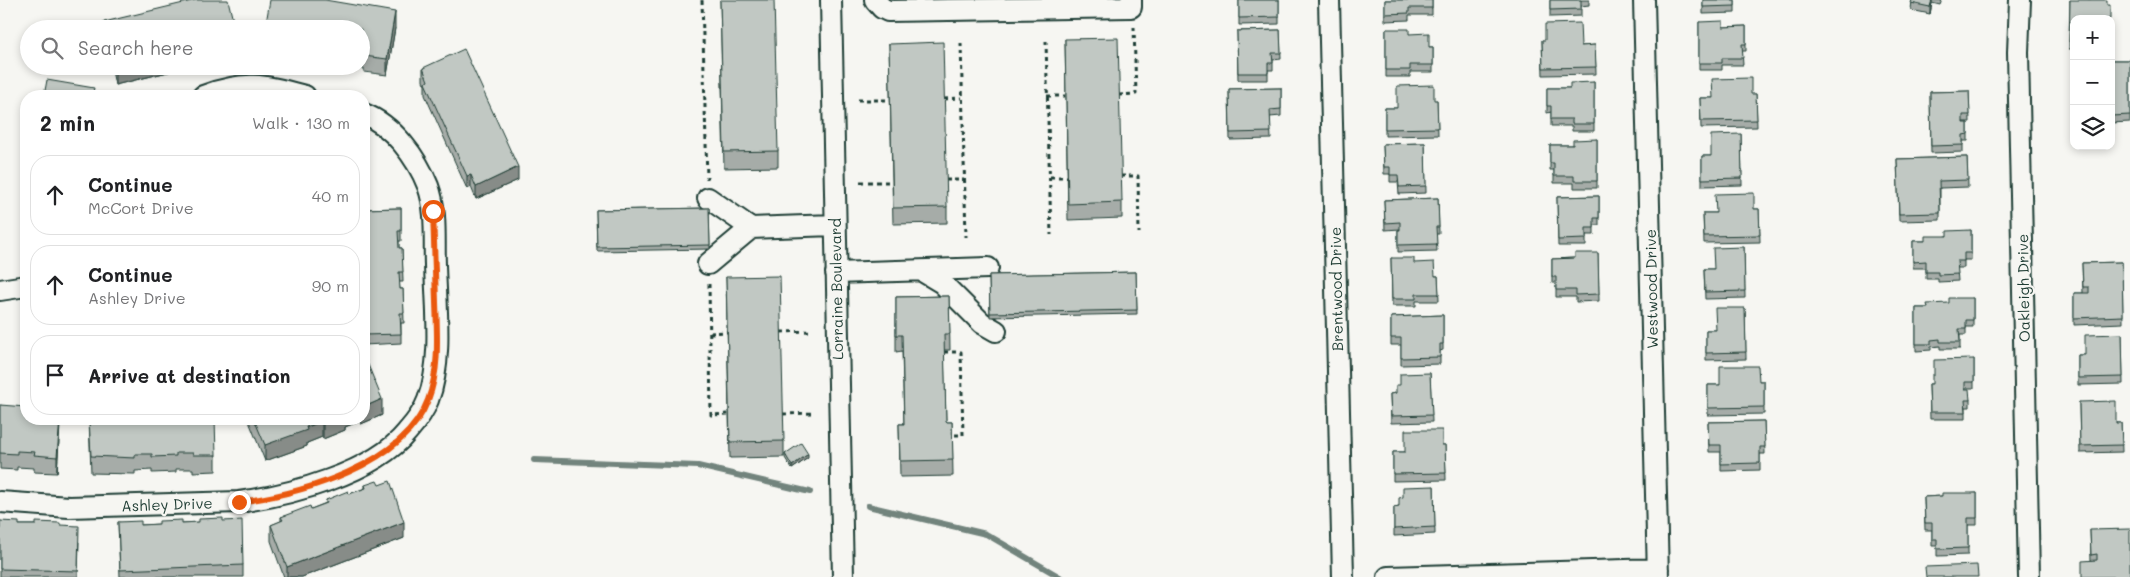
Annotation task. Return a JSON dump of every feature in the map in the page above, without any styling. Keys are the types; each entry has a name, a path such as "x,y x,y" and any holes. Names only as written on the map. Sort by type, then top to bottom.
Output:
{"street":[{"name":"Lorraine Boulevard","path":"831,0 834,225 843,577"},
{"path":"875,0 882,8 888,11 1131,7 1131,0"},
{"name":"Brentwood Drive","path":"1329,0 1343,577"},
{"name":"Westwood Drive","path":"1644,0 1658,573"},
{"name":"Oakleigh Drive","path":"2020,0 2018,52 2029,577"},
{"path":"222,90 234,86 253,85 284,90"},
{"name":"Ashley Drive","path":"0,502 69,507 239,502 266,498 360,468 388,451 406,433 428,400 437,349 433,211 429,188 420,169 389,130 370,117"},
{"path":"708,198 751,228 834,225"},
{"path":"708,264 751,228"},
{"path":"836,273 988,268"},
{"path":"922,270 942,283 982,322 996,331"},
{"path":"0,290 20,287"},
{"path":"1388,577 1658,573"}],"path":[{"path":"702,0 707,171"},
{"path":"1119,95 1136,94 1134,21"},
{"path":"1046,41 1051,235"},
{"path":"961,43 966,237"},
{"path":"1047,96 1065,96"},
{"path":"944,99 962,98"},
{"path":"858,100 890,100"},
{"path":"1121,176 1138,176 1139,232"},
{"path":"1050,177 1068,177"},
{"path":"946,180 964,180"},
{"path":"860,182 892,182"},
{"path":"709,289 711,415 729,414"},
{"path":"781,332 813,331"},
{"path":"710,333 727,332"},
{"path":"944,352 961,352 963,435 946,435"},
{"path":"783,414 815,413"}],"building":[{"path":"196,0 228,0 233,20 112,20"},
{"path":"270,0 325,0 395,12 387,59 370,57 370,20 267,20"},
{"path":"720,0 774,0 778,151 724,152"},
{"path":"1239,0 1279,0 1279,17 1239,18"},
{"path":"1385,0 1432,0 1432,8 1409,8 1409,13 1385,14"},
{"path":"1550,0 1581,0 1581,9 1550,10"},
{"path":"1703,0 1735,0 1735,6 1703,7"},
{"path":"1912,0 1932,0 1930,7 1911,3"},
{"path":"2070,0 2107,0 2107,5 2110,5 2110,15 2070,15 2069,42"},
{"path":"1723,21 1723,27 1746,26 1746,44 1742,44 1743,58 1722,58 1722,63 1699,63 1699,22"},
{"path":"1580,23 1581,46 1595,45 1596,67 1543,68 1542,40 1545,40 1545,24"},
{"path":"1386,29 1409,29 1409,34 1429,33 1429,47 1433,47 1433,65 1410,65 1410,70 1386,70"},
{"path":"1280,30 1281,53 1272,53 1273,63 1268,63 1268,73 1238,73 1237,31"},
{"path":"1118,38 1122,202 1068,204 1065,39"},
{"path":"943,42 947,207 893,208 889,44"},
{"path":"464,49 518,167 476,187 471,175 467,176 425,83 428,81 423,68"},
{"path":"2115,60 2130,60 2130,115 2115,116"},
{"path":"1751,78 1751,94 1756,94 1757,120 1701,121 1700,98 1713,98 1712,79"},
{"path":"47,80 94,88 94,90 45,90"},
{"path":"1594,82 1594,124 1572,124 1572,119 1551,119 1551,106 1547,106 1547,88 1570,88 1570,83"},
{"path":"1434,85 1434,100 1437,100 1438,128 1385,129 1385,108 1397,108 1397,86"},
{"path":"1281,88 1281,109 1270,110 1271,132 1230,133 1229,89"},
{"path":"1969,91 1970,115 1963,115 1963,123 1968,123 1968,134 1963,135 1963,145 1931,146 1930,92"},
{"path":"1741,134 1742,178 1702,179 1702,156 1711,156 1711,135"},
{"path":"1597,139 1597,181 1574,181 1574,176 1554,176 1554,163 1550,163 1550,145 1573,145 1573,140"},
{"path":"1425,143 1426,186 1399,187 1398,175 1390,175 1390,167 1384,167 1383,144"},
{"path":"1967,157 1968,180 1939,181 1940,213 1899,214 1897,159"},
{"path":"1754,193 1754,209 1759,209 1760,235 1704,236 1703,213 1716,213 1715,194"},
{"path":"1599,196 1599,218 1594,218 1594,228 1586,228 1586,239 1558,240 1557,197"},
{"path":"1438,198 1439,227 1436,227 1437,244 1398,245 1400,222 1385,223 1384,200"},
{"path":"401,208 401,231 398,231 399,248 402,248 403,272 399,272 400,289 403,289 404,313 400,313 401,334 370,335 370,209"},
{"path":"709,208 710,245 597,247 596,210"},
{"path":"1971,230 1971,253 1964,253 1964,261 1957,261 1958,274 1938,275 1938,272 1926,272 1926,261 1913,262 1913,241 1925,241 1925,236 1947,236 1947,231"},
{"path":"1744,247 1745,291 1705,292 1704,269 1714,269 1713,248"},
{"path":"1575,253 1598,253 1599,294 1576,295 1576,290 1556,290 1556,277 1552,277 1552,259 1575,258"},
{"path":"1391,258 1414,258 1414,263 1434,262 1435,276 1438,276 1439,294 1416,294 1416,299 1392,299"},
{"path":"2122,262 2123,316 2074,318 2074,293 2089,293 2089,287 2083,287 2082,263"},
{"path":"1136,272 1137,310 990,313 989,275"},
{"path":"780,276 784,441 730,442 726,277"},
{"path":"949,296 950,334 944,334 946,422 952,422 953,460 900,461 899,424 904,424 902,335 896,335 896,297"},
{"path":"1949,298 1973,298 1973,320 1966,320 1966,329 1959,329 1960,342 1940,342 1940,339 1931,340 1931,344 1916,344 1916,308 1928,308 1927,304 1949,303"},
{"path":"1715,308 1745,308 1746,352 1706,353 1706,330 1716,330"},
{"path":"1443,315 1443,344 1440,344 1440,357 1401,358 1401,338 1391,338 1391,317"},
{"path":"2122,334 2123,377 2078,378 2078,355 2085,355 2085,335"},
{"path":"1974,359 1974,382 1965,382 1965,389 1969,389 1970,400 1965,400 1966,412 1930,412 1929,384 1932,384 1932,375 1934,375 1934,360"},
{"path":"1720,366 1758,366 1759,381 1764,381 1764,407 1708,408 1708,385 1720,385"},
{"path":"370,370 382,399 370,404"},
{"path":"1430,373 1432,415 1391,416 1390,394 1396,393 1396,385 1400,385 1400,374"},
{"path":"2116,401 2116,423 2121,423 2122,445 2080,446 2079,402"},
{"path":"0,405 20,407 20,425 60,425 57,457 34,455 35,452 17,451 17,454 0,453"},
{"path":"1764,421 1765,447 1760,447 1760,463 1721,464 1721,445 1709,445 1708,422"},
{"path":"89,425 215,425 216,455 176,453 176,456 152,457 152,454 135,454 135,458 91,456"},
{"path":"257,425 311,425 306,427 307,430 265,445"},
{"path":"1405,430 1442,430 1442,445 1445,445 1446,473 1393,474 1393,452 1405,452"},
{"path":"801,443 808,454 792,466 785,454"},
{"path":"377,481 379,485 390,481 404,522 287,567 271,525 283,520 281,517 310,506 311,509 327,503 326,500 348,491 349,494 366,488 365,485"},
{"path":"1434,486 1435,527 1394,529 1394,507 1399,506 1399,498 1403,497 1403,487"},
{"path":"1942,493 1977,493 1977,518 1968,518 1968,548 1937,549 1937,539 1932,539 1932,523 1925,523 1924,497 1942,496"},
{"path":"223,518 223,521 242,520 243,565 120,570 118,522 141,521 141,525 159,524 159,521 182,520 182,523 199,522 199,519"},
{"path":"0,521 19,522 19,525 36,525 36,522 79,526 78,571 0,569"},
{"path":"2130,529 2130,577 2082,577 2082,561 2097,560 2097,554 2091,555 2090,530"},
{"path":"1977,565 1978,577 1926,577 1925,567"}],"waterway":[{"path":"534,460 698,466 810,492"},
{"path":"868,506 986,534 1060,577"}],"route":[{"path":"239,502 266,498 302,488 360,468 388,451 406,433 417,418 428,400 437,349 433,211"}]}
